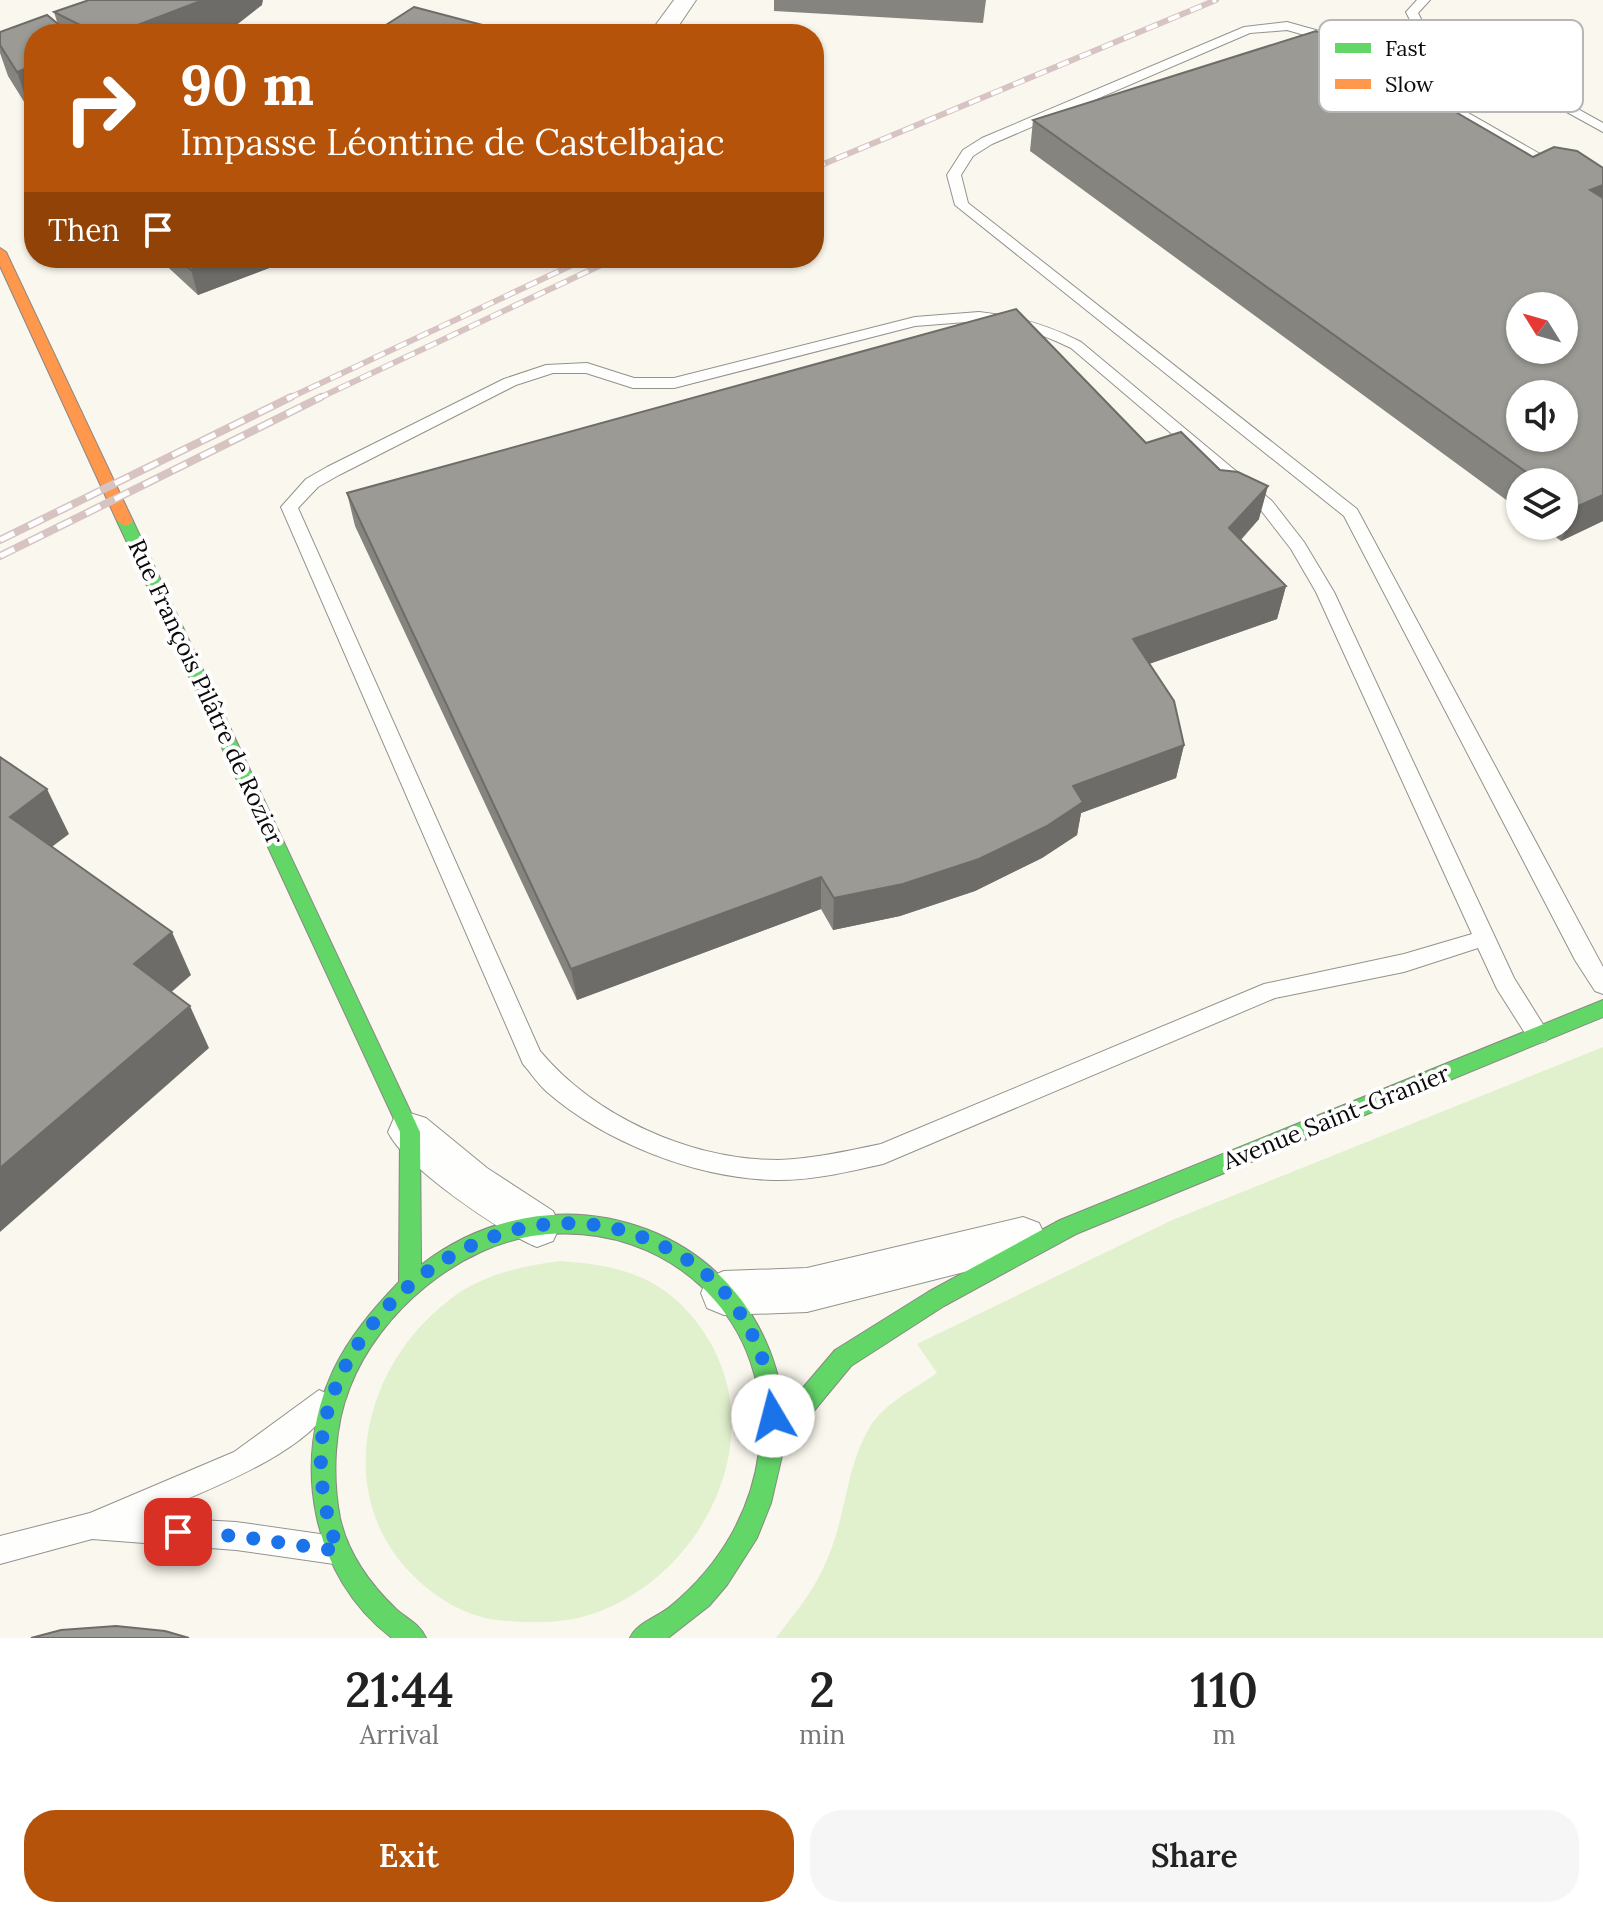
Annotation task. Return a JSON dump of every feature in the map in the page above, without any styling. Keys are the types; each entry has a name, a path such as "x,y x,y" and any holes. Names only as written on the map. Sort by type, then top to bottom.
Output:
{"street":[{"path":"668,24 685,0"},
{"name":"Rue François Pilâtre de Rozier","path":"0,252 410,1132 410,1284"},
{"name":"Avenue Saint-Granier","path":"774,1440 843,1358 936,1299 1068,1227 1603,1008"},
{"name":"Rue François Pilâtre de Rozier","path":"410,1132 471,1182 537,1226"},
{"path":"413,1638 376,1609 354,1581 338,1551 324,1511 320,1469 324,1427 336,1386 353,1351 375,1319 432,1267 465,1248 501,1234 537,1226 577,1224 617,1229 653,1241 688,1259 742,1314 760,1349 772,1392 774,1440 765,1487 746,1534 717,1578 679,1615 643,1638"},
{"name":"Avenue Saint-Granier","path":"724,1293 807,1290 1068,1227"}],"lane":[{"path":"1416,20 1412,12 1424,0"},
{"path":"1319,35 1279,25 1248,30 987,141 968,153 954,175 962,205 1351,513 1583,954 1603,985"},
{"path":"1457,112 1603,196"},
{"path":"1574,112 1603,128"},
{"path":"1485,938 1404,963 1272,990 883,1154 827,1165 775,1170 739,1168 697,1159 627,1130 591,1108 555,1085 531,1057 289,507 304,489 333,471 510,382 551,368 587,368 633,383 674,383 924,318 987,315 1045,329 1076,345 1266,505 1298,546 1325,592 1485,938 1505,983 1538,1034"},
{"path":"0,1550 91,1526 243,1461 292,1428 336,1386"},
{"path":"91,1526 236,1536 338,1551"}],"green space":[{"path":"1603,1047 1603,1638 776,1638 803,1603 824,1567 835,1538 857,1453 870,1427 892,1404 937,1373 917,1344 1170,1221"},
{"path":"561,1261 605,1266 643,1278 664,1290 691,1315 705,1334 725,1375 732,1419 727,1462 713,1504 690,1542 660,1575 623,1600 582,1617 561,1621 518,1622 484,1618 446,1602 424,1586 405,1567 383,1535 370,1500 366,1463 369,1426 380,1391 397,1357 420,1327 448,1301 487,1278"}],"building":[{"path":"89,0 203,0 140,24 78,24 54,12"},
{"path":"414,7 479,24 388,24"},
{"path":"47,15 58,24 24,24 24,69 17,72 0,45 0,32"},
{"path":"1316,31 1319,33 1319,112 1456,112 1533,157 1554,147 1577,151 1603,168 1603,185 1590,190 1603,198 1603,495 1578,506 1578,468 1520,468 1033,120"},
{"path":"1016,309 1146,443 1181,432 1220,470 1238,472 1268,486 1229,528 1286,586 1133,639 1174,701 1184,745 1073,786 1083,802 1047,826 979,859 903,884 834,898 821,877 571,969 347,493"},
{"path":"0,757 47,789 10,817 172,932 134,964 190,1006 0,1168"},
{"path":"116,1626 165,1631 189,1638 31,1638 61,1630"}],"railway":[{"path":"824,164 1216,0"},
{"path":"287,399 566,268"},
{"path":"317,399 595,268"},
{"path":"0,540 291,397"},
{"path":"0,556 321,397"}],"traffic: fast":[{"path":"125,521 410,1132 410,1284"},
{"path":"774,1440 843,1358 936,1299 1068,1227 1603,1008"},
{"path":"413,1638 393,1623 359,1587 346,1566 329,1521 325,1496 328,1423 342,1377 381,1316 407,1289 437,1266 470,1246 504,1233 540,1225 576,1224 650,1241 700,1269 739,1313 758,1352 770,1393 772,1449 767,1477 748,1529 718,1577 700,1597 675,1619 643,1638"}],"traffic: slow":[{"path":"0,252 125,521"}],"route":[{"path":"178,1532 236,1536 338,1551 324,1511 320,1469 324,1427 336,1386 353,1351 375,1319 402,1290 432,1267 465,1248 501,1234 537,1226 577,1224 617,1229 653,1241 688,1259 717,1283 742,1314 760,1349 772,1392 773,1416"}]}
